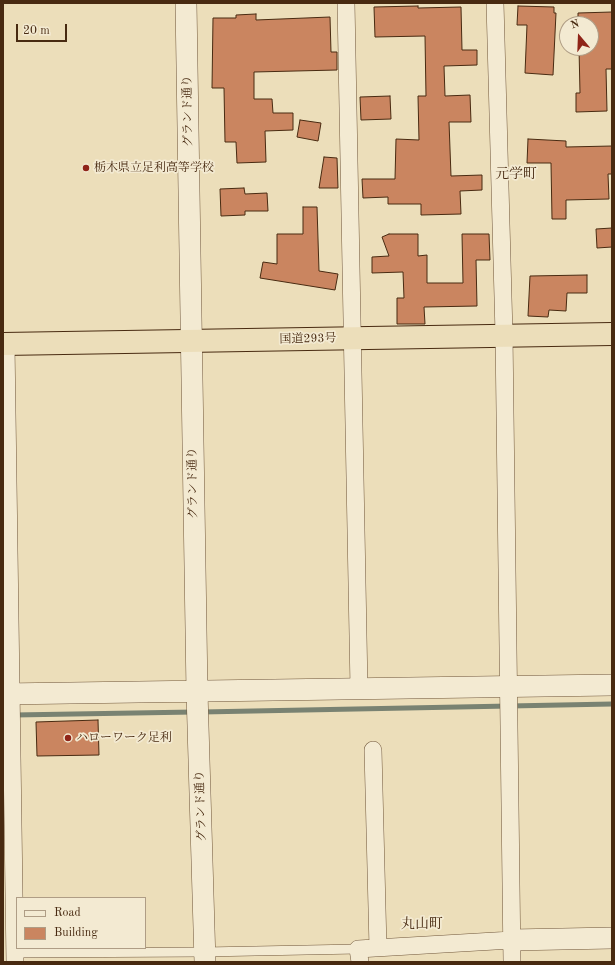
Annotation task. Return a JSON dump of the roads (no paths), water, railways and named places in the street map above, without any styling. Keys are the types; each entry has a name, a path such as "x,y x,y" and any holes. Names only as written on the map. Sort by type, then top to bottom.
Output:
{"highway":[{"name":"国道293号","path":"4,344 504,334 612,334"}],"street":[{"name":"グランド通り","path":"186,3 197,692 205,957"},
{"path":"346,3 360,688"},
{"path":"495,3 504,334 512,962"},
{"path":"4,344 7,694 15,957"},
{"path":"7,694 197,692 508,685 612,685"},
{"path":"373,750 378,948"},
{"path":"359,955 378,948 512,940 612,938"}],"lane":[{"path":"15,957 359,955"}],"waterway":[{"path":"202,712 612,704"},
{"path":"14,715 194,712"}],"place":[{"name":"栃木県立足利高等学校","path":"86,168"},
{"name":"ハローワーク足利","path":"68,738"}],"district":[{"name":"元学町","path":"516,174"},
{"name":"丸山町","path":"422,924"}]}
